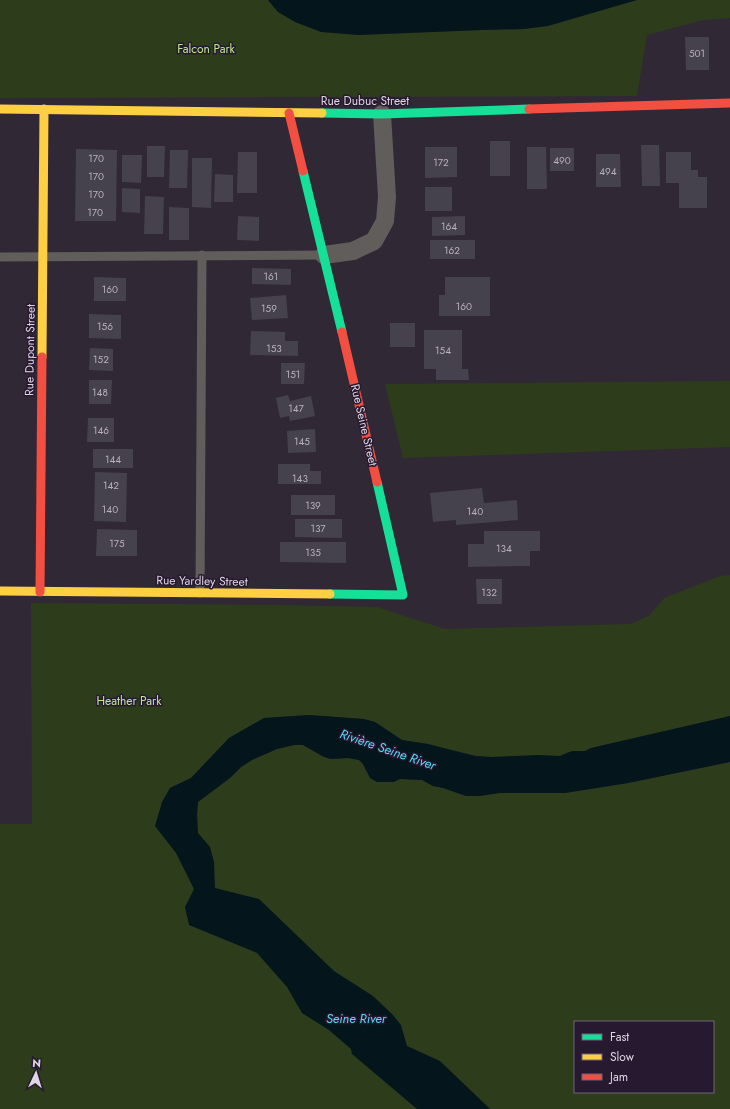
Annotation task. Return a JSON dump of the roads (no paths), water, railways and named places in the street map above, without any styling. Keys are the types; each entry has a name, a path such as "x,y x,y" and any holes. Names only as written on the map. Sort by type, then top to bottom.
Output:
{"street":[{"name":"Rue Dubuc Street","path":"0,109 382,114 730,103"},
{"name":"Rue Dupont Street","path":"40,592 44,109"},
{"name":"Rue Seine Street","path":"289,113 324,255 403,595"},
{"path":"324,255 353,251 374,241 385,221 387,198 382,114"},
{"name":"Rue Yardley Street","path":"0,591 403,595"}],"lane":[{"path":"0,257 324,255"},
{"path":"200,593 202,256"}],"water":[{"path":"268,0 637,0 548,26 524,29 358,35 321,32 295,22 278,12"},
{"name":"Seine River","path":"309,715 364,719 375,722 402,740 428,744 475,756 492,757 538,755 560,756 572,751 585,751 591,748 730,716 730,762 628,783 565,793 499,793 480,796 466,796 433,786 422,780 400,779 394,782 377,782 370,778 363,764 359,760 348,758 331,759 324,757 303,745 294,745 277,749 252,760 241,767 230,778 198,802 198,833 210,847 214,862 215,888 259,899 334,971 373,996 392,1014 401,1025 407,1046 440,1061 490,1109 417,1109 352,1054 351,1049 329,1030 302,1013 287,987 257,953 189,925 185,907 194,889 176,853 155,826 162,802 170,788 191,778 229,738 264,718"}],"park label":[{"name":"Falcon Park","path":"206,49"},
{"name":"Heather Park","path":"129,701"}],"water label":[{"name":"Rivière Seine River","path":"388,749"}]}
